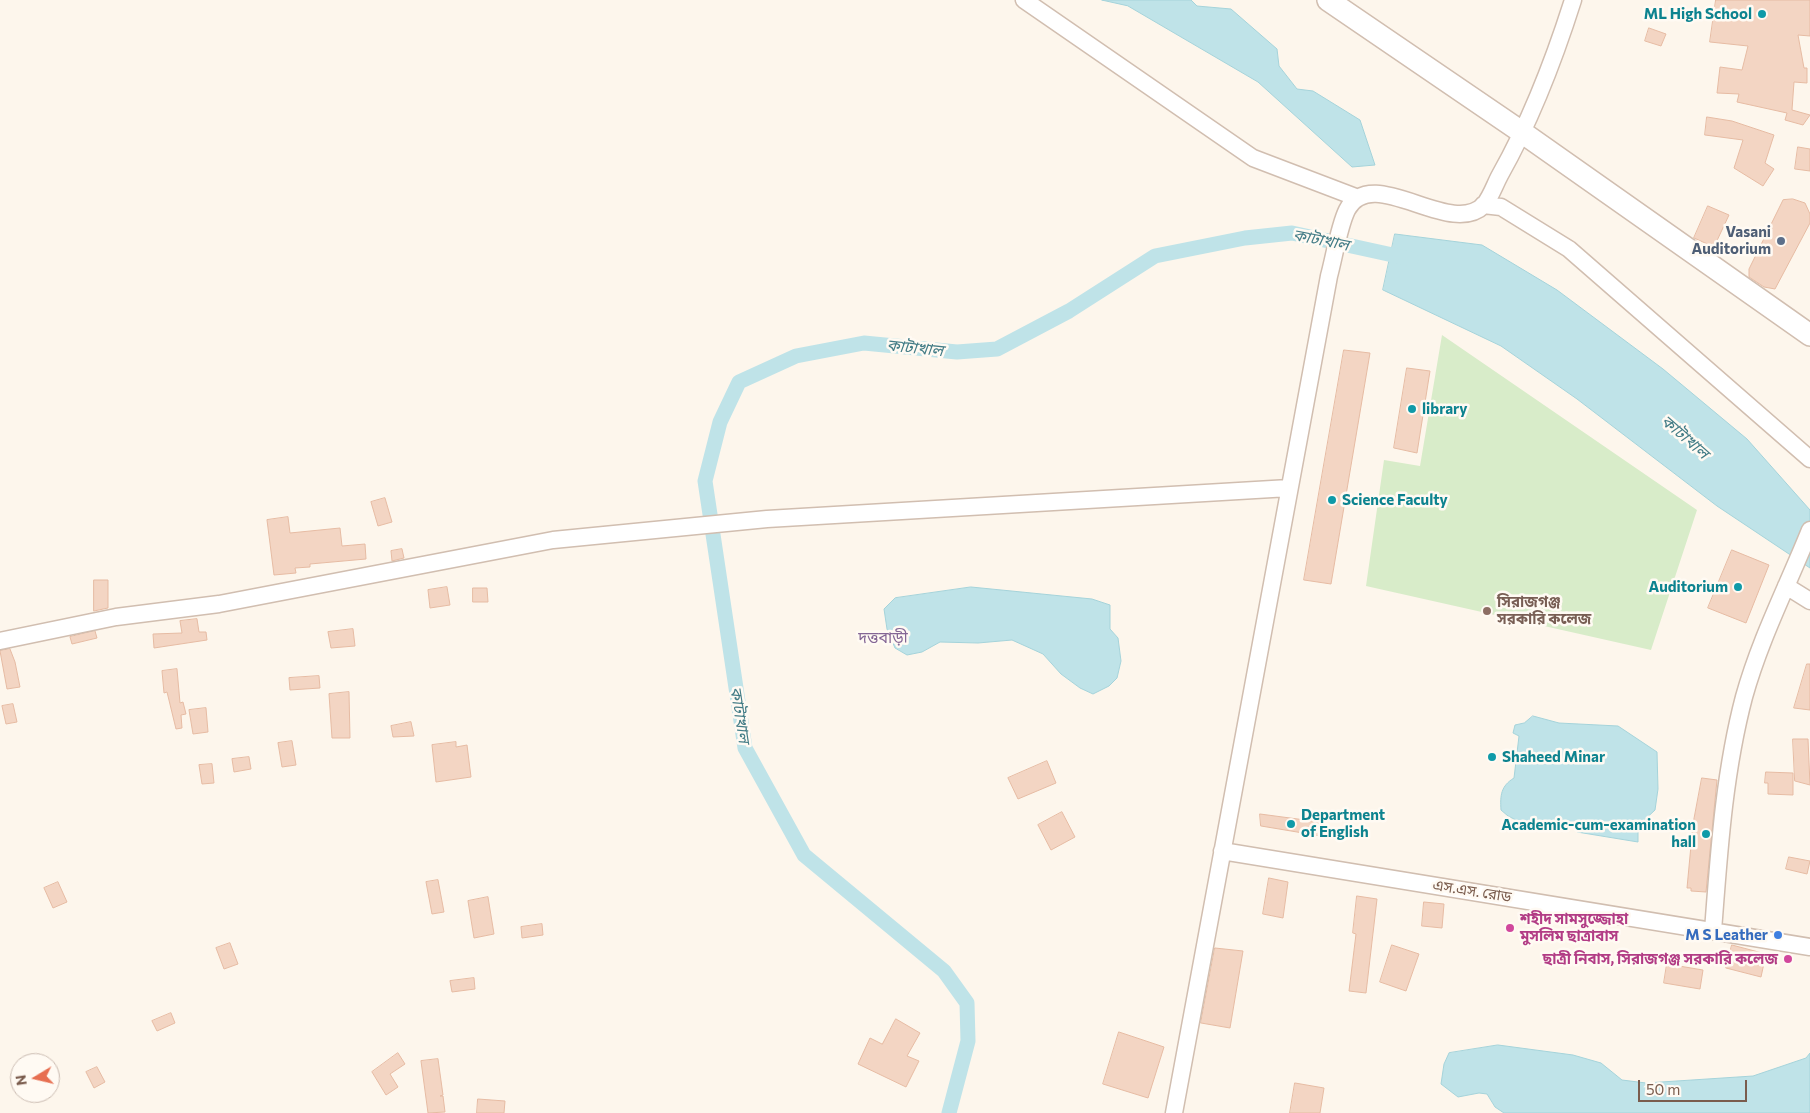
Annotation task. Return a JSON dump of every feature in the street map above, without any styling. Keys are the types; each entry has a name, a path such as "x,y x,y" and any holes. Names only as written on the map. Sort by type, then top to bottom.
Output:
{"street":[{"path":"1024,0 1253,158 1352,204"},
{"path":"1328,0 1523,133 1810,336"},
{"path":"1484,205 1523,133 1573,0"},
{"path":"1174,1113 1329,276 1352,204 1369,194 1378,194 1452,214 1469,212 1484,205 1501,207 1569,249 1810,459"},
{"path":"0,640 116,617 219,604 553,540 767,519 1289,488"},
{"path":"1713,931 1728,773 1744,696 1810,530"},
{"path":"1789,581 1810,601"},
{"name":"এস.এস. রোড","path":"1222,851 1810,947"}],"green space":[{"path":"1442,335 1697,510 1651,650 1366,586 1384,460 1420,466"}],"water":[{"path":"1102,0 1191,0 1197,6 1231,9 1277,49 1279,66 1297,89 1313,91 1360,120 1375,165 1352,167 1258,82 1128,6"},
{"path":"1395,234 1482,245 1557,290 1663,369 1747,439 1810,510 1810,568 1717,506 1577,399 1501,346 1383,290"},
{"path":"971,587 1092,599 1110,605 1110,629 1118,638 1121,661 1117,678 1109,686 1093,694 1080,688 1061,674 1043,654 1012,640 978,643 940,642 922,652 907,655 895,648 887,629 884,609 895,598"},
{"path":"1533,716 1559,723 1618,726 1657,752 1658,789 1655,810 1638,826 1638,842 1577,832 1568,826 1545,826 1544,822 1535,822 1532,828 1508,816 1501,810 1502,791 1506,784 1514,778 1519,736 1513,733 1515,725 1524,723"},
{"path":"1498,1045 1573,1055 1601,1063 1622,1080 1646,1083 1753,1076 1806,1058 1810,1053 1810,1113 1504,1113 1495,1107 1487,1094 1479,1093 1458,1097 1441,1084 1444,1064 1449,1053"}],"building":[{"path":"1716,0 1810,0 1810,36 1798,35 1804,68 1807,68 1807,83 1794,82 1792,110 1810,115 1803,125 1785,120 1787,113 1737,102 1739,94 1717,93 1720,67 1742,70 1748,46 1710,42"},
{"path":"1649,28 1666,34 1661,46 1645,41"},
{"path":"1707,117 1732,121 1774,135 1765,163 1774,169 1763,186 1734,168 1743,140 1705,135"},
{"path":"1798,147 1810,149 1810,171 1795,169"},
{"name":"Vasani Auditorium","path":"1793,199 1805,203 1810,214 1810,223 1775,289 1764,287 1749,277 1749,269 1783,200"},
{"path":"1708,206 1729,215 1714,247 1694,238"},
{"name":"Science Faculty","path":"1344,350 1370,353 1331,584 1304,580"},
{"name":"library","path":"1407,368 1430,371 1417,453 1394,448"},
{"path":"385,498 392,522 378,526 371,502"},
{"path":"288,517 290,533 340,528 342,546 365,544 366,559 310,564 310,567 295,568 296,573 274,575 267,520"},
{"path":"402,549 404,558 392,561 391,551"},
{"name":"Auditorium","path":"1732,550 1769,565 1746,623 1708,608"},
{"path":"94,580 108,580 108,608 94,611"},
{"path":"447,587 450,605 430,608 428,590"},
{"path":"473,588 487,588 488,602 473,602"},
{"path":"197,619 199,632 206,632 207,640 154,648 153,634 182,633 180,621"},
{"path":"353,629 355,646 331,648 328,632"},
{"path":"95,631 97,638 72,644 70,637"},
{"path":"10,649 15,662 20,687 7,689 0,651"},
{"path":"1807,664 1810,664 1810,710 1794,708"},
{"path":"177,669 180,703 183,702 186,714 181,715 182,728 176,729 167,692 164,693 162,671"},
{"path":"319,676 320,688 290,690 289,678"},
{"path":"349,692 350,738 332,738 329,694"},
{"path":"13,704 17,722 6,724 2,706"},
{"path":"206,708 208,732 193,734 189,710"},
{"path":"411,722 414,736 393,737 391,726"},
{"path":"1793,739 1808,739 1810,785 1795,781"},
{"path":"292,741 296,765 282,767 278,743"},
{"path":"456,742 456,747 467,745 471,777 436,782 432,745"},
{"path":"249,757 251,769 234,772 232,759"},
{"path":"1047,761 1056,783 1018,799 1008,778"},
{"path":"212,764 214,783 202,784 199,765"},
{"path":"1766,772 1793,773 1793,795 1768,794 1768,783 1765,783"},
{"name":"Academic-cum-examination hall","path":"1702,778 1717,780 1706,892 1691,891 1691,888 1687,888 1693,824"},
{"path":"1062,812 1075,837 1051,850 1038,825"},
{"name":"Department of English","path":"1260,814 1320,822 1321,836 1261,826"},
{"path":"1789,857 1810,861 1807,874 1786,869"},
{"path":"1269,878 1288,882 1283,918 1263,914"},
{"path":"438,880 444,912 432,914 426,882"},
{"path":"58,882 67,902 53,908 44,888"},
{"path":"1357,896 1377,899 1366,993 1349,991 1356,934 1353,933"},
{"path":"488,897 494,934 474,938 468,901"},
{"path":"1424,902 1444,904 1442,928 1422,926"},
{"path":"542,924 543,935 522,938 521,927"},
{"path":"230,943 238,964 224,969 216,948"},
{"path":"1392,945 1419,954 1406,991 1380,982"},
{"path":"1732,945 1766,954 1761,977 1726,968"},
{"path":"1215,948 1243,951 1230,1028 1201,1023"},
{"path":"1667,964 1703,970 1700,989 1664,983"},
{"path":"474,978 475,989 452,992 450,981"},
{"path":"171,1013 175,1023 157,1031 152,1021"},
{"path":"896,1019 920,1033 907,1056 919,1061 906,1087 858,1064 870,1038 882,1044"},
{"path":"1119,1032 1164,1047 1148,1098 1103,1084"},
{"path":"398,1053 405,1064 390,1074 398,1087 386,1095 372,1072"},
{"path":"438,1059 443,1095 440,1096 443,1096 445,1112 428,1113 421,1061"},
{"path":"97,1067 105,1082 94,1088 86,1072"},
{"path":"1295,1083 1324,1088 1320,1113 1290,1113"},
{"path":"478,1099 505,1101 504,1113 477,1113"}],"waterway":[{"name":"কাটাখাল","path":"949,1113 968,1041 967,1003 944,971 804,855 745,748 705,481 720,422 739,382 796,356 864,343 957,352 997,349 1069,311 1155,256 1245,238 1292,233 1411,259"}],"place":[{"name":"ML High School","path":"1762,14"},
{"name":"Vasani Auditorium","path":"1781,241"},
{"name":"library","path":"1412,409"},
{"name":"Science Faculty","path":"1332,500"},
{"name":"Auditorium","path":"1738,587"},
{"name":"সিরাজগঞ্জ সরকারি কলেজ","path":"1487,611"},
{"name":"Shaheed Minar","path":"1492,757"},
{"name":"Department of English","path":"1291,824"},
{"name":"Academic-cum-examination hall","path":"1706,834"},
{"name":"শহীদ সামসুজ্জোহা মুসলিম ছাত্রাবাস","path":"1510,928"},
{"name":"M S Leather","path":"1778,935"},
{"name":"ছাত্রী নিবাস, সিরাজগঞ্জ সরকারি কলেজ","path":"1788,959"}],"district":[{"name":"দত্তবাড়ী","path":"883,638"}]}
